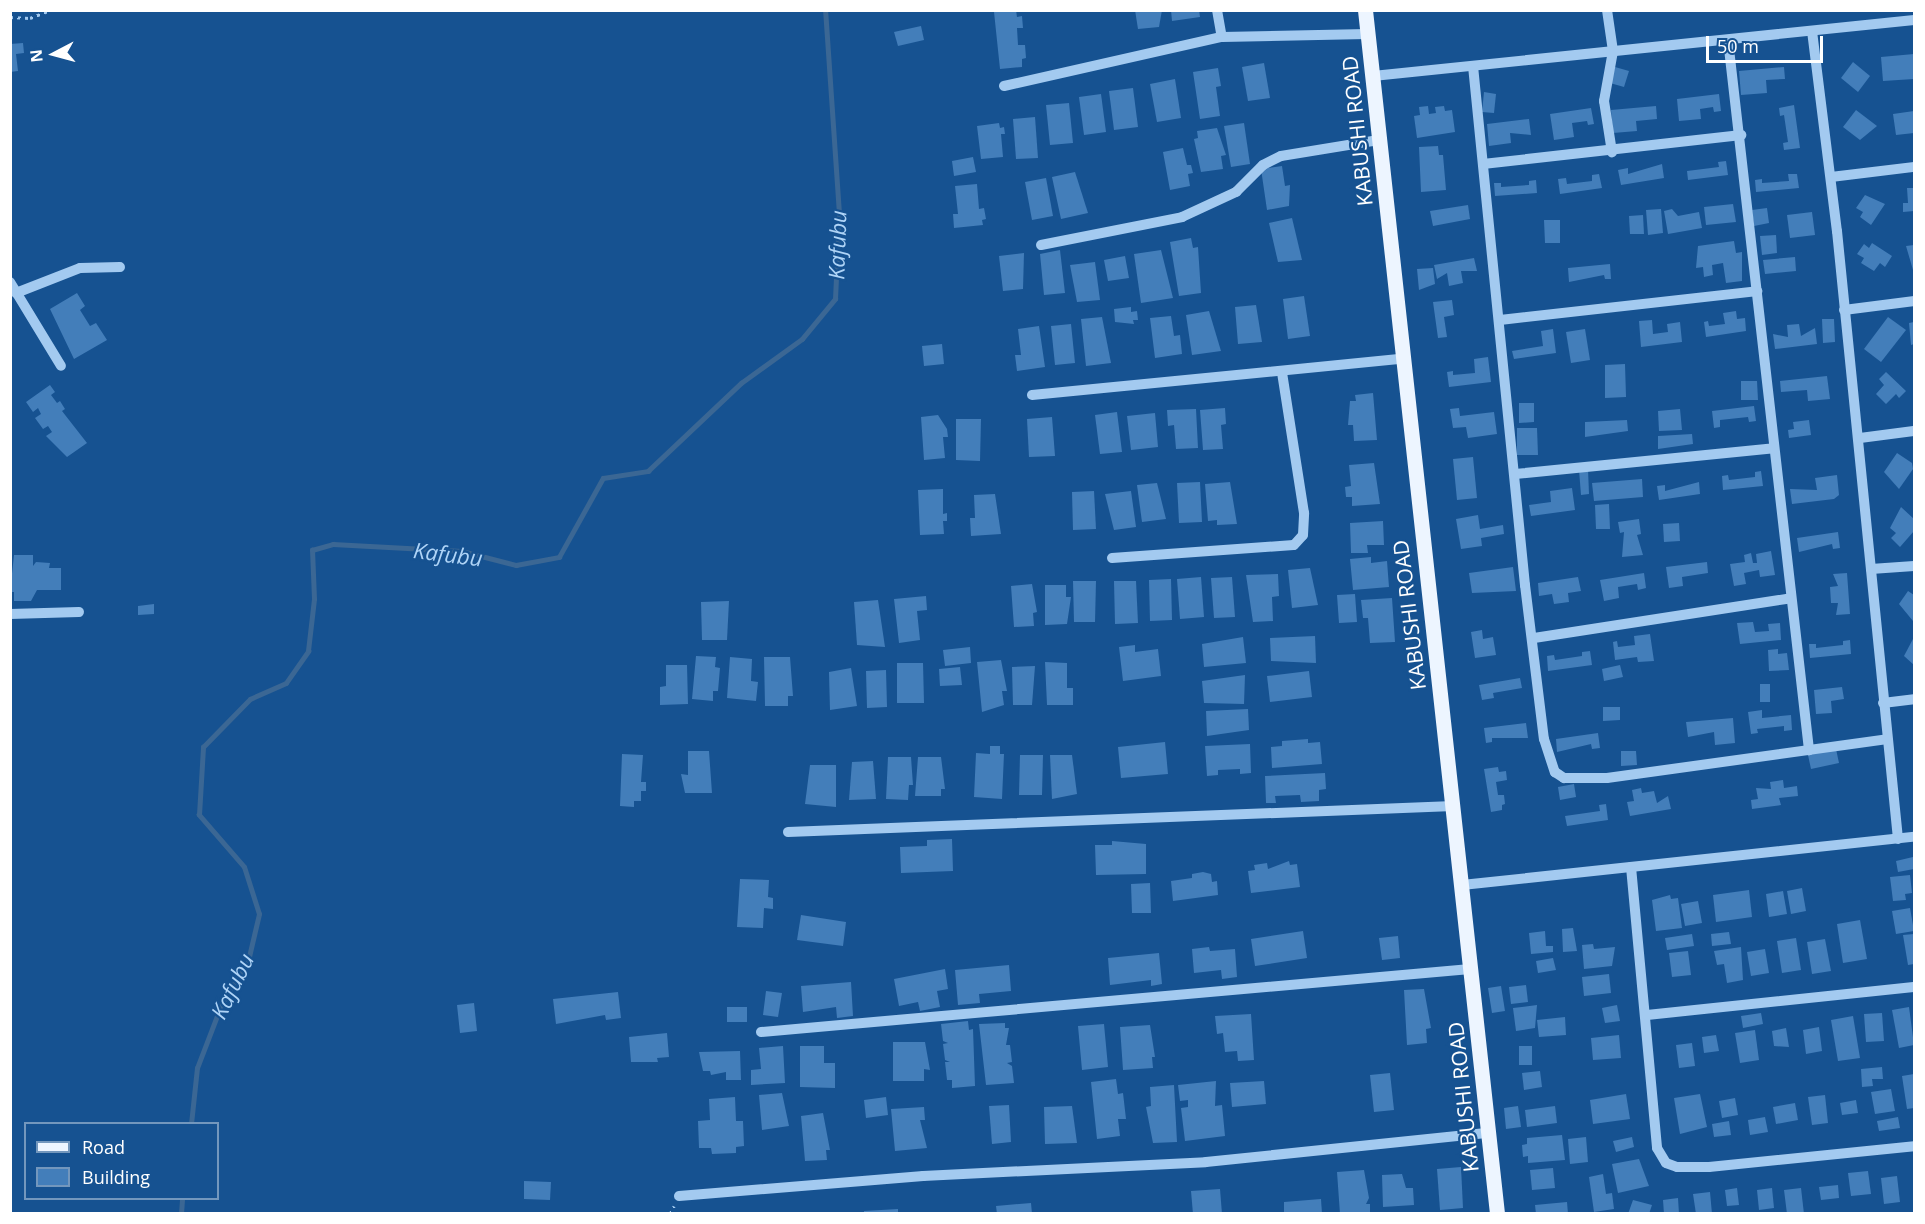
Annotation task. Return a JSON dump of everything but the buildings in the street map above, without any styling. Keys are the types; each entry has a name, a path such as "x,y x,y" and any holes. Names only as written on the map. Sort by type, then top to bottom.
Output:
{"main road":[{"name":"KABUSHI ROAD","path":"1365,10 1401,359 1462,885 1497,1214"}],"street":[{"path":"1217,10 1222,37"},
{"path":"1607,10 1612,51 1604,100 1612,152"},
{"path":"1372,76 1914,20"},
{"path":"1812,31 1860,438 1883,703 1898,839"},
{"path":"1004,86 1222,37 1367,34"},
{"path":"1728,40 1741,135 1809,750"},
{"path":"1473,66 1544,739 1555,772 1564,778 1607,778 1887,739"},
{"path":"1483,164 1612,152 1741,135"},
{"path":"1041,245 1182,217 1236,192 1263,165 1281,156 1379,140"},
{"path":"1831,177 1914,167"},
{"path":"16,293 80,268 120,267"},
{"path":"10,282 61,366"},
{"path":"1500,320 1757,291"},
{"path":"1844,310 1914,301"},
{"path":"1032,394 1282,373 1401,359"},
{"path":"1112,558 1294,545 1303,535 1304,513 1282,373"},
{"path":"1860,438 1914,431"},
{"path":"1515,474 1774,448"},
{"path":"1871,569 1914,566"},
{"path":"1533,638 1791,598"},
{"path":"10,614 79,612"},
{"path":"1883,703 1914,699"},
{"path":"788,832 1453,806"},
{"path":"1462,885 1914,837"},
{"path":"1631,867 1647,1015 1657,1148 1666,1163 1677,1167 1709,1167 1914,1146"},
{"path":"761,1032 1470,969"},
{"path":"1647,1015 1914,987"},
{"path":"679,1196 923,1176 1206,1162 1489,1133"}],"path":[{"path":"10,17 30,18 51,10"}],"waterway":[{"name":"Kafubu","path":"191,1122 197,1068 222,1003 248,961 259,914 244,867 199,815 203,747 250,699 286,683 308,651 314,599 312,550 333,544 462,551 516,565 559,557 603,478 648,471 741,383 802,339 835,299 839,214 825,10"},
{"name":"Kafubu","path":"181,1214 182,1200"}]}
